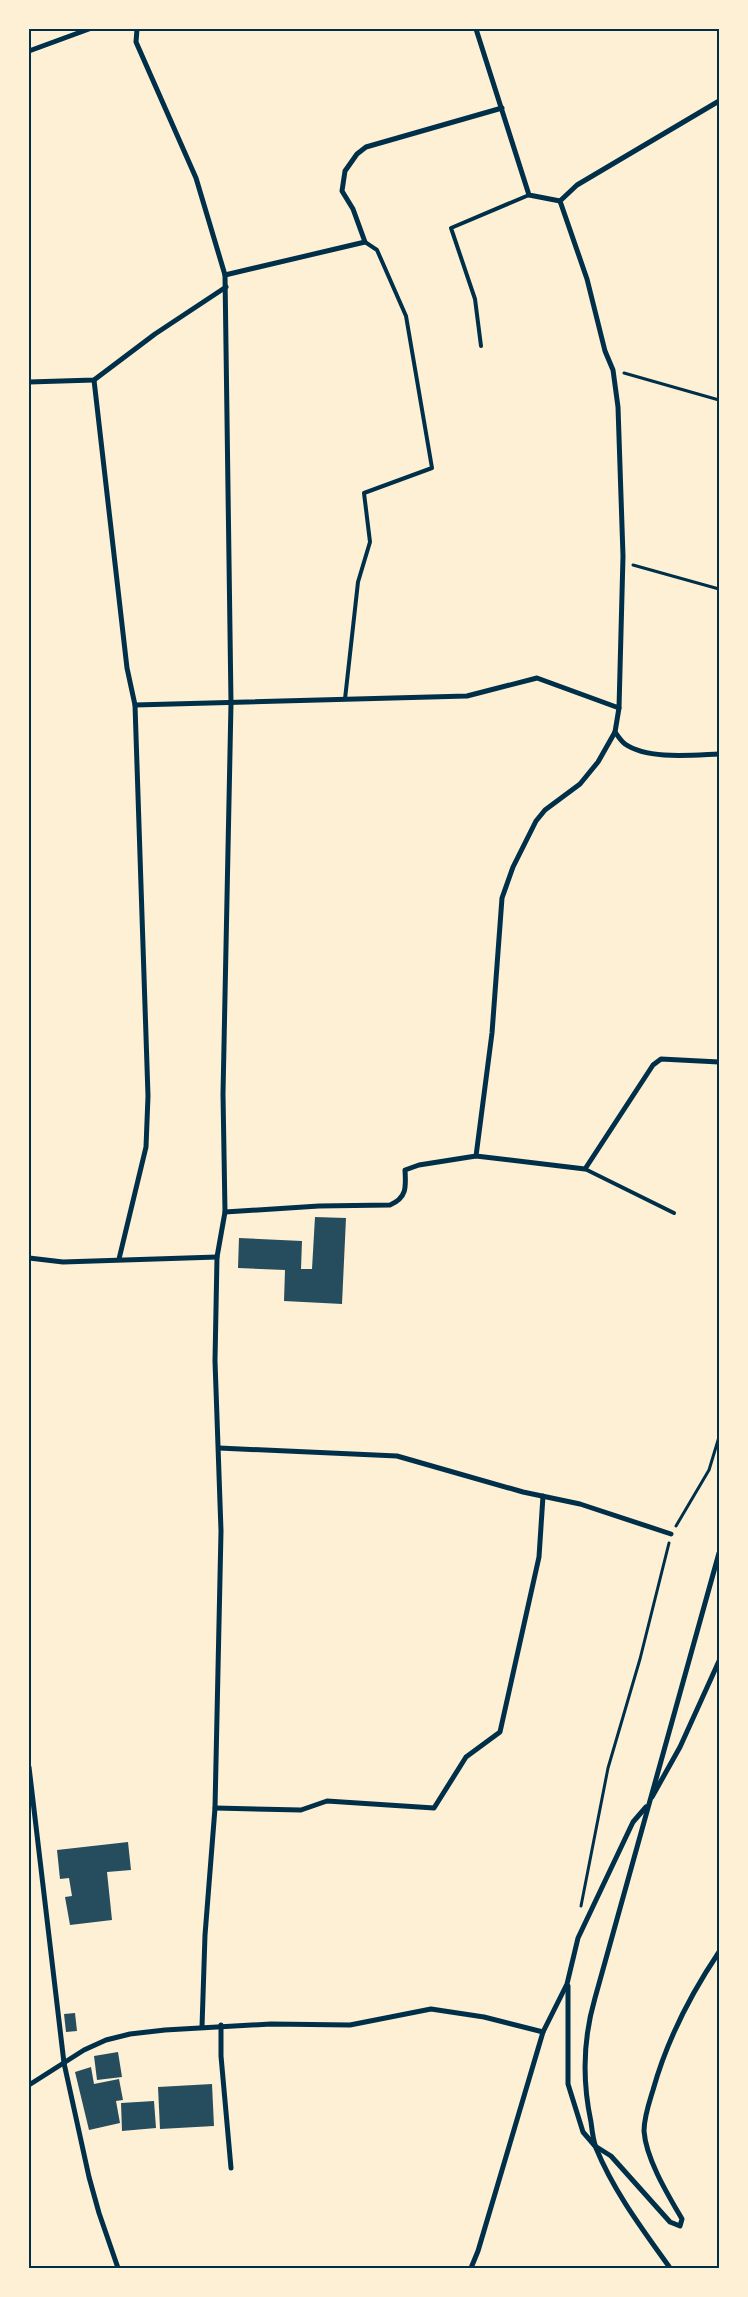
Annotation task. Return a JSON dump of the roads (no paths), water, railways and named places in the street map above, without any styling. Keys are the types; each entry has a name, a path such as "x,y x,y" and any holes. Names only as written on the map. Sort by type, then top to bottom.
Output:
{"street":[{"path":"29,51 89,29"},
{"path":"137,29 136,42 196,178 225,275 226,287 231,703 223,1094 225,1212 217,1257 215,1361 221,1531 215,1808 205,1935 202,2027"},
{"path":"476,29 529,195 560,201"},
{"path":"560,201 577,185 719,101"},
{"path":"225,275 365,242 353,209 342,191 346,170 357,154 366,147 502,108"},
{"path":"476,1156 492,1033 502,898 513,867 536,821 545,810 580,784 606,751 615,732 619,708 623,562 621,435 613,370 605,351 587,279 560,201"},
{"path":"29,382 94,380 155,334 226,287"},
{"path":"94,380 127,668 135,705 148,1096 146,1147 119,1259"},
{"path":"135,705 467,696 537,678 619,708"},
{"path":"615,732 625,744 644,752 681,756 719,754"},
{"path":"225,1212 319,1206 390,1205 399,1201 405,1193 405,1170 419,1165 476,1156 585,1169 653,1065 661,1059 719,1062"},
{"path":"29,1258 63,1262 217,1257"},
{"path":"219,1448 397,1456 429,1467 580,1504 671,1534"},
{"path":"215,1808 301,1810 327,1801 434,1808 466,1757 500,1732 539,1557 543,1496"},
{"path":"719,1553 647,1805 587,2026 584,2076 595,2146 611,2156 670,2222 680,2226 682,2219 659,2176 647,2145 645,2121 656,2080 684,2009 704,1973 719,1952"},
{"path":"670,2268 620,2195 595,2146 583,2132 568,2084 566,2069 568,1984 578,1938 588,1914 633,1822 647,1805 680,1747 719,1661"},
{"path":"29,1767 64,2063 89,2177 118,2268"},
{"path":"471,2268 484,2232 543,2032 568,1984"},
{"path":"29,2085 84,2050 106,2040 130,2034 221,2025 350,2025 431,2009 484,2017 543,2032"},
{"path":"221,2025 222,2065 231,2168"}],"lane":[{"path":"481,346 475,299 451,228 529,195"},
{"path":"344,699 358,582 370,542 364,493 432,468 406,316 377,250 365,242"},
{"path":"585,1169 674,1212"}]}
